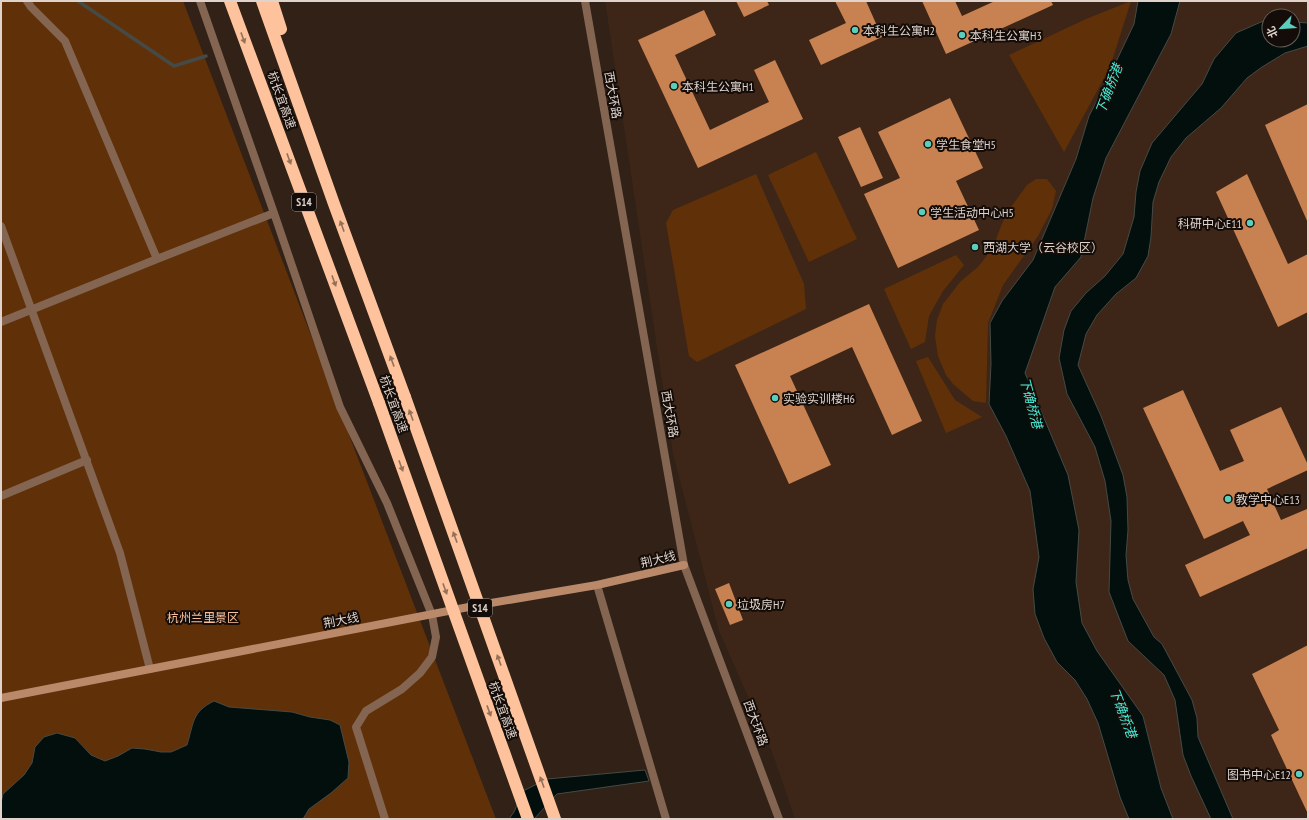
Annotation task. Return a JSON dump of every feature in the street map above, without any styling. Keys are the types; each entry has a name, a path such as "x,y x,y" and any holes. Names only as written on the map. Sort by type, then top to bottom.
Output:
{"highway":[{"name":"杭长宜高速","path":"230,1 379,403 528,819"},
{"name":"杭长宜高速","path":"262,1 555,819"},
{"path":"272,1 334,204"}],"street":[{"path":"27,1 31,7 65,41 157,259"},
{"path":"200,1 340,407 387,503 432,615 436,637 432,657 420,673 402,689 366,711 356,726 385,819"},
{"name":"西大环路","path":"585,1 684,565 779,819"},
{"path":"1,322 274,213"},
{"path":"1,226 120,553 150,669"},
{"path":"1,496 87,460"},
{"name":"荆大线","path":"1,698 479,605 597,585 684,565"},
{"path":"597,585 666,819"}],"shaded area":[{"name":"西湖大学（云谷校区）","path":"605,1 1308,1 1308,819 795,819 771,749 719,631 673,454"}],"green space":[{"name":"杭州兰里景区","path":"1,1 183,1 496,819 1,819"},
{"path":"1131,1 1110,67 1064,152 1009,55 1086,19"},
{"path":"816,152 857,239 809,262 768,175"},
{"path":"756,174 804,284 806,309 697,362 689,356 666,223 673,210"},
{"path":"1036,179 1047,179 1056,191 1052,209 1038,236 1003,285 988,323 986,403 973,401 953,384 946,375 938,356 935,336 937,320 943,304 961,281 978,267 992,249 1006,214 1027,185"},
{"path":"956,255 964,265 943,291 929,316 925,342 911,349 884,289"},
{"path":"928,357 955,400 982,417 946,433 916,361"}],"water":[{"name":"下确桥港","path":"1138,1 1180,1 1171,34 1106,158 1093,198 1081,257 1055,287 1025,373 1068,475 1079,530 1076,582 1082,623 1097,651 1143,716 1161,788 1173,819 1129,819 1120,797 1098,723 1087,699 1075,680 1057,662 1044,638 1035,614 1033,589 1039,557 1030,491 1006,436 989,404 991,364 990,323 1002,301 1033,260 1076,159 1089,116 1134,24"},
{"path":"1261,22 1261,48 1301,48 1301,23 1308,23 1308,46 1285,53 1247,78 1221,108 1186,138 1171,157 1159,182 1153,202 1151,237 1148,256 1136,278 1116,294 1097,315 1086,334 1078,365 1101,416 1123,475 1127,497 1128,530 1126,555 1128,580 1133,599 1154,637 1162,644 1192,700 1197,718 1198,737 1233,819 1211,819 1183,755 1175,700 1164,675 1128,641 1109,592 1111,521 1105,481 1095,447 1067,394 1059,358 1064,330 1071,311 1086,293 1105,276 1123,254 1134,217 1136,192 1140,171 1152,143 1202,84 1214,59 1236,33"},
{"path":"214,701 229,707 292,712 330,720 340,725 349,762 348,778 309,809 303,819 1,819 1,803 3,794 24,775 32,763 35,747 44,737 57,733 75,738 91,755 105,761 132,748 171,752 187,745 195,718 201,709"},
{"path":"645,770 649,781 557,794 534,819 509,819 514,812 523,791 547,779"}],"building":[{"path":"736,1 767,1 769,5 744,17"},
{"name":"本科生公寓H2","path":"835,1 866,1 882,37 821,65 809,40 846,23"},
{"name":"本科生公寓H3","path":"922,1 955,1 962,16 995,1 1051,1 1053,5 946,54"},
{"name":"本科生公寓H1","path":"704,10 716,35 675,55 710,130 769,102 754,70 775,60 803,119 698,168 638,40"},
{"path":"950,98 983,168 956,181 979,230 898,268 864,194 900,178 878,132"},
{"path":"1308,104 1308,223 1265,125"},
{"path":"860,127 883,178 861,187 838,137"},
{"name":"科研中心E11","path":"1247,174 1288,264 1308,254 1308,312 1278,327 1216,192"},
{"name":"实验实训楼H6","path":"869,304 922,421 892,435 852,347 790,376 831,465 789,484 735,365"},
{"name":"教学中心E13","path":"1183,390 1220,471 1244,461 1230,430 1281,407 1308,465 1308,470 1267,489 1281,520 1307,509 1308,548 1200,597 1185,565 1250,535 1243,521 1204,539 1143,408"},
{"name":"垃圾房H7","path":"729,583 743,620 730,625 715,589"},
{"path":"1308,645 1308,814 1271,735 1279,730 1252,674"}],"waterway":[{"path":"78,1 174,66 206,56"}],"place":[{"name":"本科生公寓H2","path":"855,30"},
{"name":"本科生公寓H3","path":"962,35"},
{"name":"本科生公寓H1","path":"674,86"},
{"name":"学生食堂H5","path":"928,144"},
{"name":"学生活动中心H5","path":"922,212"},
{"name":"科研中心E11","path":"1250,223"},
{"name":"西湖大学（云谷校区）","path":"975,247"},
{"name":"实验实训楼H6","path":"775,398"},
{"name":"教学中心E13","path":"1228,499"},
{"name":"垃圾房H7","path":"729,604"},
{"name":"图书中心E12","path":"1299,774"}]}
